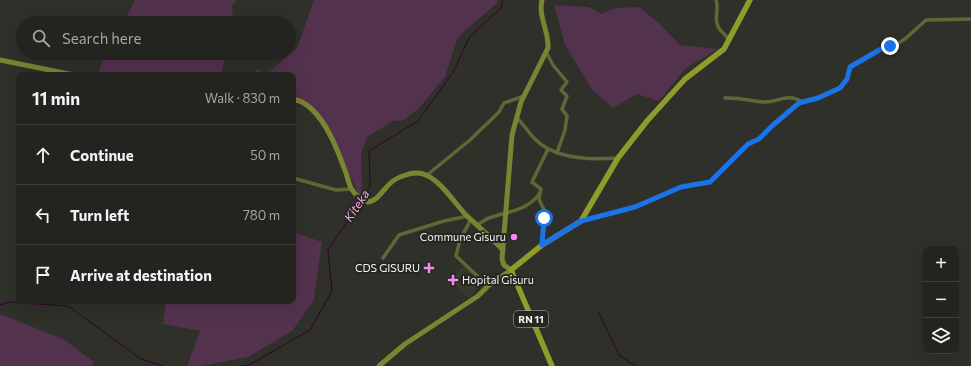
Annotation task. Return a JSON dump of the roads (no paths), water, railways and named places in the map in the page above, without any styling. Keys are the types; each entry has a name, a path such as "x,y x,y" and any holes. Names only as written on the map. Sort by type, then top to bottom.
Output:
{"main road":[{"path":"511,270 502,263 512,135 524,96 546,52 548,42 541,16 542,0"},
{"path":"379,366 405,344 478,296 488,286 542,245 581,221 618,158 646,121 692,72 722,51 750,0"},
{"path":"0,60 59,72"},
{"path":"296,100 302,102 314,112 325,125 338,151 351,189 362,200 370,202 377,198 391,181 411,174 427,175 446,191 469,217 478,224 503,250"},
{"name":"RN 11","path":"511,270 552,366"}],"street":[{"path":"716,0 718,12 717,22 720,31 728,39"},
{"path":"581,221 635,207 681,187 710,182 748,144 759,139 773,125 803,102 818,98 840,88 847,79 850,67 881,49 901,42 926,20 971,19"},
{"path":"546,52 553,65 567,82 561,90 568,96 562,109 567,116 565,130 557,153"},
{"path":"427,175 470,140 499,112 504,104 524,96"},
{"path":"726,98 742,97 764,102 787,97 797,98 803,102"},
{"path":"517,118 528,128 535,140 557,153 593,160 618,158"},
{"path":"542,245 545,212 540,199 541,189 532,182 548,149"},
{"path":"296,179 336,190 351,189"},
{"path":"478,224 488,218 507,214 526,206 541,191"},
{"path":"383,258 400,235 444,221 469,217"},
{"path":"469,217 460,240 456,256 488,286"}],"waterway":[{"name":"Kiteka","path":"363,197 370,186 369,151 418,121 453,72 470,36 501,8 503,0"},
{"name":"Kiteka","path":"241,366 249,365 310,330 332,291 328,250 361,201"},
{"name":"Kiteka","path":"0,305 9,302 16,302"},
{"name":"Kiteka","path":"38,304 68,306 141,359 163,366"},
{"path":"598,311 619,355 635,366"}],"place":[{"name":"Commune Gisuru","path":"514,237"},
{"name":"CDS GISURU","path":"429,268"},
{"name":"Hopital Gisuru","path":"453,280"}]}
